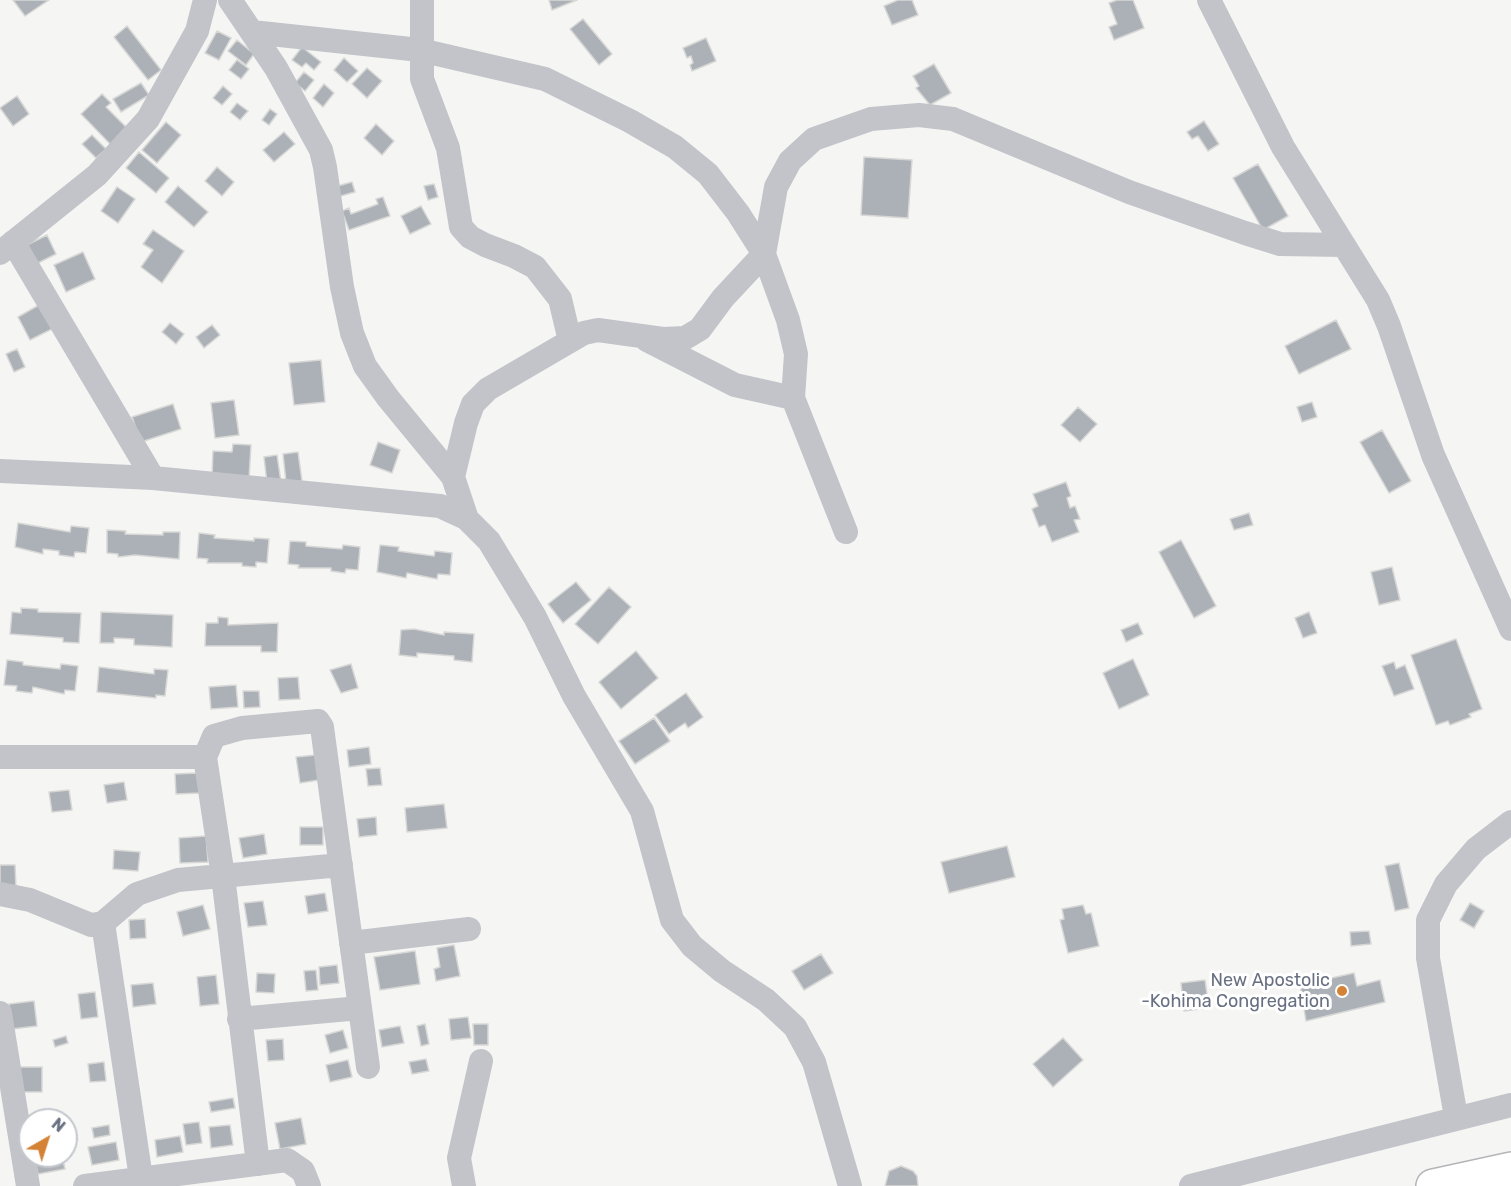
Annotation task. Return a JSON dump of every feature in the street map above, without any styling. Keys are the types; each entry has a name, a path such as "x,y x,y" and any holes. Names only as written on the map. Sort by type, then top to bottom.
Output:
{"highway":[{"path":"1433,1186 1511,1169"}],"street":[{"path":"153,478 7,247 97,175 148,120 197,31 205,0"},
{"path":"230,0 276,68 321,150 342,287 352,333 365,366 453,477 467,519"},
{"path":"422,0 420,50 422,79 448,148 461,227 470,237 535,267 560,299 570,340"},
{"path":"1209,0 1283,147 1362,271 1389,326 1433,455 1511,629"},
{"path":"252,32 420,50 545,79 619,115 675,147 708,174 738,213 764,254 788,320 796,354 793,398 846,532"},
{"path":"453,477 473,404 488,389 570,340 598,330 685,338 700,329 723,298 764,254 776,187 790,161 814,139 871,119 919,115 953,119 1129,192 1280,244 1344,245"},
{"path":"637,335 735,385 793,398"},
{"path":"0,471 153,478 440,506 467,519 489,541 535,618 574,696 642,811 672,920 692,946 722,971 766,1000 795,1027 814,1062 850,1186"},
{"path":"258,1164 223,876 205,757 214,736 242,728 318,721 322,727 368,1067"},
{"path":"0,756 205,757"},
{"path":"1456,1117 1428,958 1428,920 1446,884 1476,849 1511,822"},
{"path":"0,894 30,900 82,922 103,923 137,894 178,880 341,865"},
{"path":"103,923 141,1178"},
{"path":"351,943 469,929"},
{"path":"239,1018 360,1008"},
{"path":"0,1013 28,1186"},
{"path":"464,1186 459,1158 481,1061"},
{"path":"1191,1186 1456,1117 1511,1105"},
{"path":"85,1186 287,1160 303,1171 309,1186"}],"building":[{"path":"13,0 49,0 25,16"},
{"path":"549,0 577,0 552,10"},
{"path":"898,0 912,0 918,15 892,25 884,6"},
{"path":"1117,0 1133,0 1144,28 1114,40 1109,27 1117,24 1109,3"},
{"path":"583,19 612,54 599,65 570,29"},
{"path":"127,26 161,70 148,80 114,37"},
{"path":"217,31 231,38 219,60 205,53"},
{"path":"706,38 716,61 692,71 691,56 687,58 683,48"},
{"path":"237,40 254,54 246,65 228,51"},
{"path":"302,47 321,62 314,70 306,63 302,67 292,60"},
{"path":"344,58 358,71 347,82 334,70"},
{"path":"237,60 249,69 241,79 229,70"},
{"path":"934,64 951,93 930,105 916,88 919,86 913,76"},
{"path":"367,68 382,81 367,98 352,84"},
{"path":"304,72 314,80 305,91 295,83"},
{"path":"141,83 149,95 121,112 113,99"},
{"path":"324,84 334,93 323,107 313,98"},
{"path":"223,86 232,94 222,105 213,98"},
{"path":"102,94 111,103 106,107 130,131 113,147 81,114"},
{"path":"17,96 29,114 13,126 0,108"},
{"path":"237,103 248,111 240,120 230,112"},
{"path":"270,109 277,114 269,125 262,120"},
{"path":"1204,121 1219,144 1208,151 1198,136 1192,139 1187,132"},
{"path":"166,122 181,135 157,163 142,150"},
{"path":"376,124 394,141 382,155 364,138"},
{"path":"284,132 295,144 274,162 263,150"},
{"path":"92,135 106,149 96,158 82,144"},
{"path":"139,152 169,178 156,193 126,168"},
{"path":"864,157 912,160 908,218 861,215"},
{"path":"1258,164 1288,216 1263,230 1233,178"},
{"path":"217,167 234,182 222,196 205,181"},
{"path":"352,182 355,192 337,197 334,187"},
{"path":"434,184 438,197 428,200 424,186"},
{"path":"178,186 208,212 194,227 165,202"},
{"path":"117,187 135,199 118,223 101,211"},
{"path":"383,197 390,216 349,230 342,211 349,208 351,214 378,204 376,199"},
{"path":"421,206 431,224 410,234 401,216"},
{"path":"153,230 184,251 162,283 141,267 153,250 143,244"},
{"path":"47,235 56,254 36,264 27,245"},
{"path":"83,252 95,279 66,292 54,265"},
{"path":"39,305 52,329 30,340 18,317"},
{"path":"1336,320 1351,349 1299,374 1285,346"},
{"path":"170,323 184,334 176,344 162,332"},
{"path":"212,325 220,335 204,348 196,337"},
{"path":"17,349 25,367 14,372 6,354"},
{"path":"321,360 325,402 294,405 289,363"},
{"path":"234,400 239,435 215,438 211,403"},
{"path":"1312,402 1317,417 1302,422 1297,407"},
{"path":"173,404 181,429 141,442 132,417"},
{"path":"1078,407 1097,424 1080,442 1061,425"},
{"path":"1382,430 1411,481 1389,493 1360,442"},
{"path":"378,442 400,450 392,473 370,465"},
{"path":"233,444 251,445 249,478 212,476 213,451 232,452"},
{"path":"298,452 302,481 286,482 283,454"},
{"path":"277,455 281,482 267,483 264,457"},
{"path":"1066,482 1071,496 1067,498 1070,508 1075,506 1080,519 1074,520 1079,532 1052,542 1045,525 1039,527 1032,509 1038,506 1033,494"},
{"path":"1249,513 1253,525 1234,530 1230,519"},
{"path":"18,523 70,532 71,526 89,528 86,553 75,552 74,557 59,555 59,551 43,549 43,554 15,547"},
{"path":"107,530 126,531 125,534 163,535 163,532 180,532 179,559 135,555 118,557 118,554 107,553"},
{"path":"199,533 215,535 214,538 254,541 254,538 269,539 267,563 256,562 256,567 242,566 242,563 207,563 208,559 197,558"},
{"path":"1181,540 1216,606 1194,618 1159,552"},
{"path":"290,541 306,542 306,546 342,549 343,545 360,547 358,570 346,569 345,573 331,571 331,568 298,568 299,565 288,564"},
{"path":"380,545 399,547 398,551 434,556 435,551 452,553 450,575 438,574 437,579 407,573 406,578 377,572"},
{"path":"1392,567 1400,600 1379,605 1371,572"},
{"path":"576,582 591,600 563,623 548,604"},
{"path":"609,587 631,607 598,644 575,624"},
{"path":"21,608 38,609 38,612 81,613 79,643 63,642 63,638 10,634 12,612 21,613"},
{"path":"101,612 173,615 172,647 134,645 134,639 114,638 114,643 100,643"},
{"path":"1309,612 1317,633 1303,638 1295,618"},
{"path":"218,617 228,618 228,625 278,623 277,652 261,652 261,646 205,646 206,623 218,623"},
{"path":"1138,623 1143,634 1126,642 1121,630"},
{"path":"414,629 444,635 444,632 474,634 472,662 454,660 454,656 417,653 417,657 399,655 401,630"},
{"path":"1456,639 1482,709 1469,714 1471,717 1450,725 1448,721 1436,725 1411,655"},
{"path":"636,651 658,678 621,709 599,682"},
{"path":"1133,659 1149,695 1119,709 1103,673"},
{"path":"7,660 23,662 23,665 60,669 61,664 78,666 75,691 65,690 64,694 33,687 32,693 16,691 17,686 4,685"},
{"path":"1394,662 1396,669 1405,665 1414,689 1394,696 1382,666"},
{"path":"351,664 358,688 341,693 330,670"},
{"path":"99,667 154,674 154,669 168,670 165,696 156,695 156,698 97,692"},
{"path":"298,677 300,699 279,700 278,678"},
{"path":"236,685 238,707 211,709 209,687"},
{"path":"243,691 259,691 260,707 244,708"},
{"path":"686,693 703,717 688,728 685,723 669,734 655,715"},
{"path":"654,718 670,741 635,764 619,741"},
{"path":"369,747 371,764 349,767 347,750"},
{"path":"316,755 319,780 300,783 296,757"},
{"path":"380,768 382,785 368,786 366,769"},
{"path":"198,773 199,793 176,794 175,774"},
{"path":"124,782 127,800 107,803 104,785"},
{"path":"69,790 72,810 52,812 49,792"},
{"path":"444,804 447,828 407,832 405,808"},
{"path":"376,817 377,835 359,837 357,819"},
{"path":"300,827 323,827 323,845 300,845"},
{"path":"264,834 267,854 243,858 239,838"},
{"path":"206,836 208,862 180,863 179,838"},
{"path":"1007,846 1015,877 949,893 941,862"},
{"path":"114,850 140,852 138,871 113,869"},
{"path":"1399,863 1409,908 1395,911 1385,866"},
{"path":"0,865 15,865 16,888 0,888"},
{"path":"325,893 328,911 308,914 305,896"},
{"path":"263,901 267,925 248,927 244,903"},
{"path":"1470,903 1484,911 1474,928 1460,920"},
{"path":"203,905 210,929 183,936 177,912"},
{"path":"1083,905 1086,914 1091,913 1099,946 1068,953 1060,920 1064,919 1062,909"},
{"path":"145,919 146,938 130,939 129,920"},
{"path":"1369,931 1371,944 1351,946 1350,932"},
{"path":"454,945 460,976 436,981 434,969 440,967 437,948"},
{"path":"415,951 420,984 380,990 374,957"},
{"path":"821,954 833,973 804,990 792,971"},
{"path":"337,965 339,983 320,985 319,967"},
{"path":"316,970 318,990 306,991 304,971"},
{"path":"257,973 275,974 274,993 256,992"},
{"name":"New Apostolic -Kohima Congregation","path":"1354,973 1357,986 1380,980 1385,1002 1306,1021 1300,985"},
{"path":"216,975 219,1004 200,1006 197,977"},
{"path":"1205,980 1209,1008 1184,1011 1181,983"},
{"path":"153,983 156,1004 133,1007 131,985"},
{"path":"95,992 98,1017 81,1019 78,994"},
{"path":"34,1001 37,1026 12,1029 9,1004"},
{"path":"468,1017 471,1038 451,1040 449,1019"},
{"path":"425,1024 429,1044 421,1046 417,1026"},
{"path":"473,1024 488,1024 488,1045 474,1045"},
{"path":"400,1026 404,1043 382,1047 379,1030"},
{"path":"343,1030 348,1048 330,1053 325,1035"},
{"path":"66,1036 68,1043 55,1047 53,1040"},
{"path":"1063,1038 1083,1060 1053,1087 1033,1064"},
{"path":"283,1039 284,1060 268,1061 266,1040"},
{"path":"426,1059 429,1071 412,1074 409,1062"},
{"path":"348,1060 352,1077 330,1082 326,1065"},
{"path":"104,1062 106,1081 90,1082 88,1064"},
{"path":"20,1067 42,1067 42,1092 20,1092"},
{"path":"233,1098 235,1108 211,1112 209,1102"},
{"path":"301,1118 306,1144 280,1149 275,1123"},
{"path":"199,1122 202,1143 186,1145 183,1124"},
{"path":"109,1125 110,1135 94,1138 92,1128"},
{"path":"230,1125 233,1145 211,1148 209,1127"},
{"path":"180,1136 183,1152 157,1157 155,1140"},
{"path":"116,1142 119,1160 92,1165 88,1147"},
{"path":"901,1166 913,1171 917,1176 918,1186 885,1186 889,1171"},
{"path":"37,1168 65,1169 38,1174"}],"place":[{"name":"New Apostolic -Kohima Congregation","path":"1342,991"}]}
